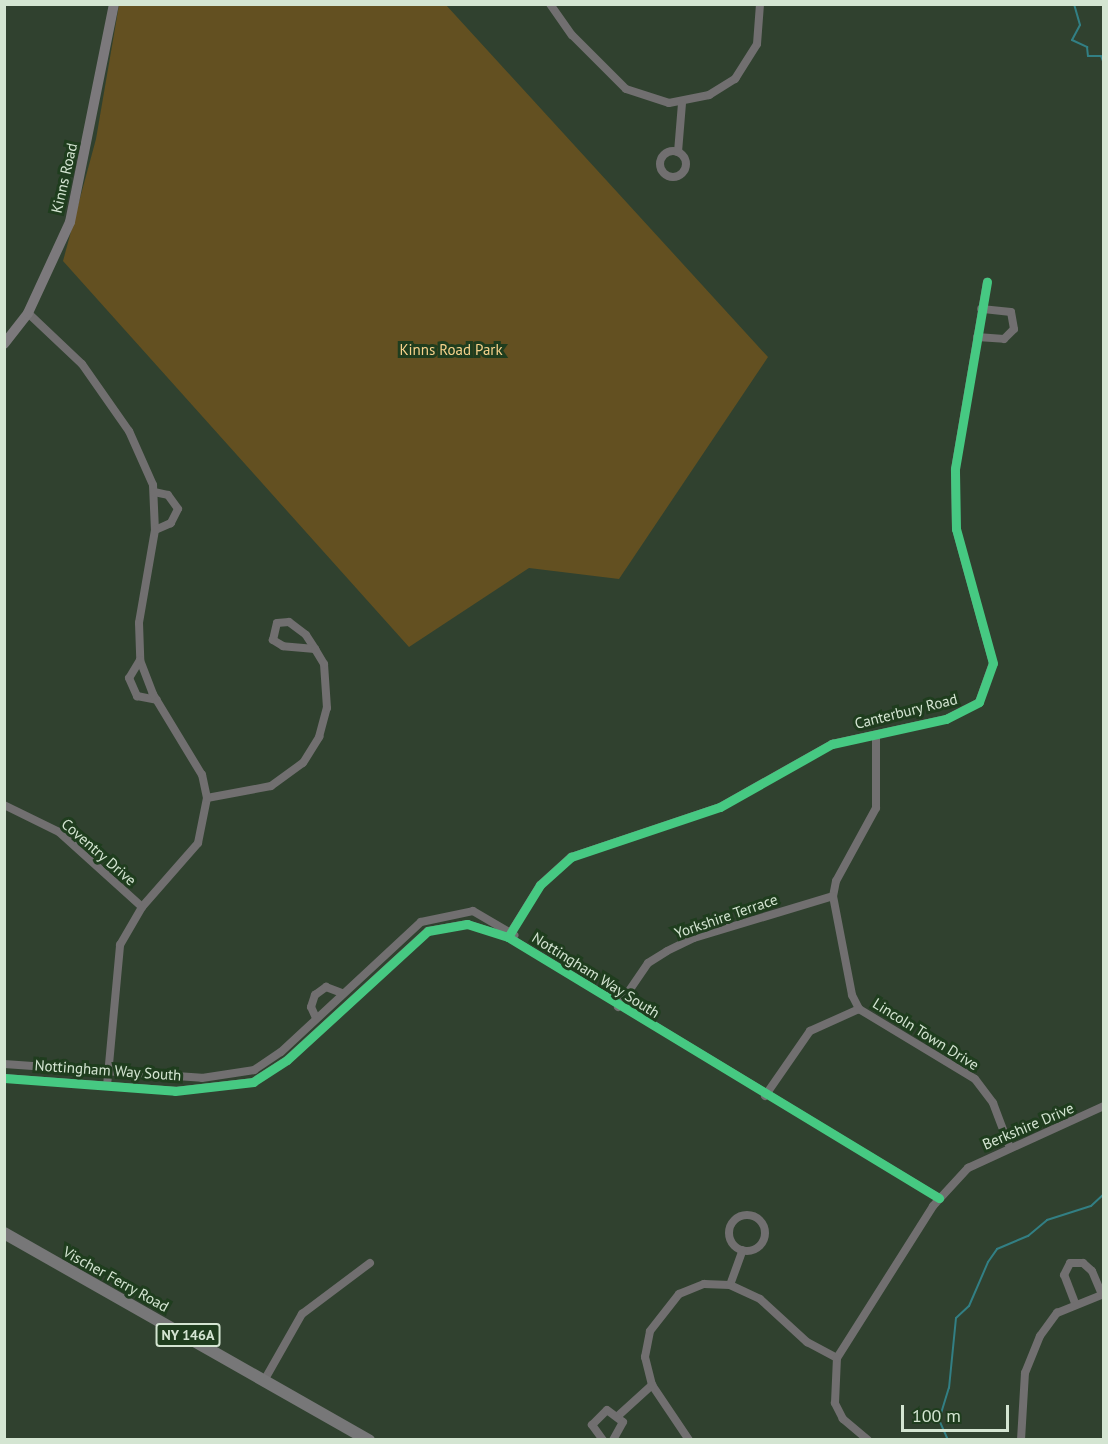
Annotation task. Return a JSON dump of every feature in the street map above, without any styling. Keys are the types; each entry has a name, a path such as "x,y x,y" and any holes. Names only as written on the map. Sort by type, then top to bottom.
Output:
{"main road":[{"name":"Vischer Ferry Road","path":"4,1233 369,1440"}],"street":[{"name":"Kinns Road","path":"4,344 28,313 78,195 114,4"},
{"path":"550,4 572,36 627,89 682,103 709,95 743,69 761,27 760,4"},
{"path":"678,152 682,103"},
{"name":"Canterbury Road","path":"510,934 551,872 571,857 720,807 809,753 964,713 979,702 992,675 956,529 957,449 987,282"},
{"path":"977,337 1004,339 1014,329 1011,312 981,309"},
{"path":"28,313 103,392 129,431 154,492 156,530 139,622 140,660 157,700 202,775 207,798 198,843 141,907 120,945 106,1086"},
{"path":"154,492 168,495 178,509 171,523 156,530"},
{"path":"207,798 271,786 303,763 319,736 327,708 324,664 315,649 289,622 272,628 273,640 283,646 315,649"},
{"path":"140,660 129,678 131,688 137,696 157,700"},
{"name":"Lincoln Town Drive","path":"876,735 876,808 836,881 833,896 848,981 859,1009 975,1079 993,1103 1010,1148"},
{"name":"Coventry Drive","path":"4,805 59,832 141,907"},
{"name":"Yorkshire Terrace","path":"618,1007 648,963 667,951 694,938 833,896"},
{"name":"Nottingham Way South","path":"4,1064 228,1076 271,1059 408,930 434,916 473,911 510,934 519,944 618,1007 939,1198"},
{"name":"Nottingham Way South","path":"4,1078 206,1091 253,1082 287,1060 428,931 467,924 510,934"},
{"path":"316,1018 315,994 326,987 342,993"},
{"path":"765,1096 810,1031 859,1009"},
{"name":"Berkshire Drive","path":"837,1358 939,1198 968,1168 1104,1106"},
{"path":"750,1215 761,1222 764,1239 756,1249 743,1250 732,1244 730,1227 738,1218 750,1215"},
{"path":"730,1285 743,1250"},
{"path":"265,1379 302,1314 370,1263"},
{"path":"1021,1440 1021,1401 1032,1351 1052,1317 1075,1303 1103,1294 1092,1271 1083,1263 1070,1263 1064,1275 1075,1303"},
{"path":"689,1440 651,1385 648,1340 666,1306 694,1287 730,1285 760,1299 807,1342 837,1358 835,1403 843,1419 868,1440"},
{"path":"619,1415 651,1385"},
{"path":"603,1440 593,1429 595,1416 607,1410 619,1415"},
{"path":"613,1440 622,1431 619,1415"}],"green space":[{"name":"Kinns Road Park","path":"119,5 446,5 768,357 619,579 529,568 409,647 63,261 96,139"}],"waterway":[{"path":"1074,4 1080,25 1072,40 1087,47 1088,56 1101,56 1104,64"},
{"path":"1104,81 1104,98"},
{"path":"948,1440 939,1420 949,1388 956,1318 969,1306 988,1262 997,1249 1028,1236 1047,1220 1091,1206 1104,1194"}],"cycle path":[{"path":"508,937 540,885 571,857 720,807 832,744 946,719 979,702 993,663 956,529 955,469 987,282"},
{"path":"4,1078 175,1091 253,1082 287,1060 428,931 467,924 508,937 939,1198"}]}
